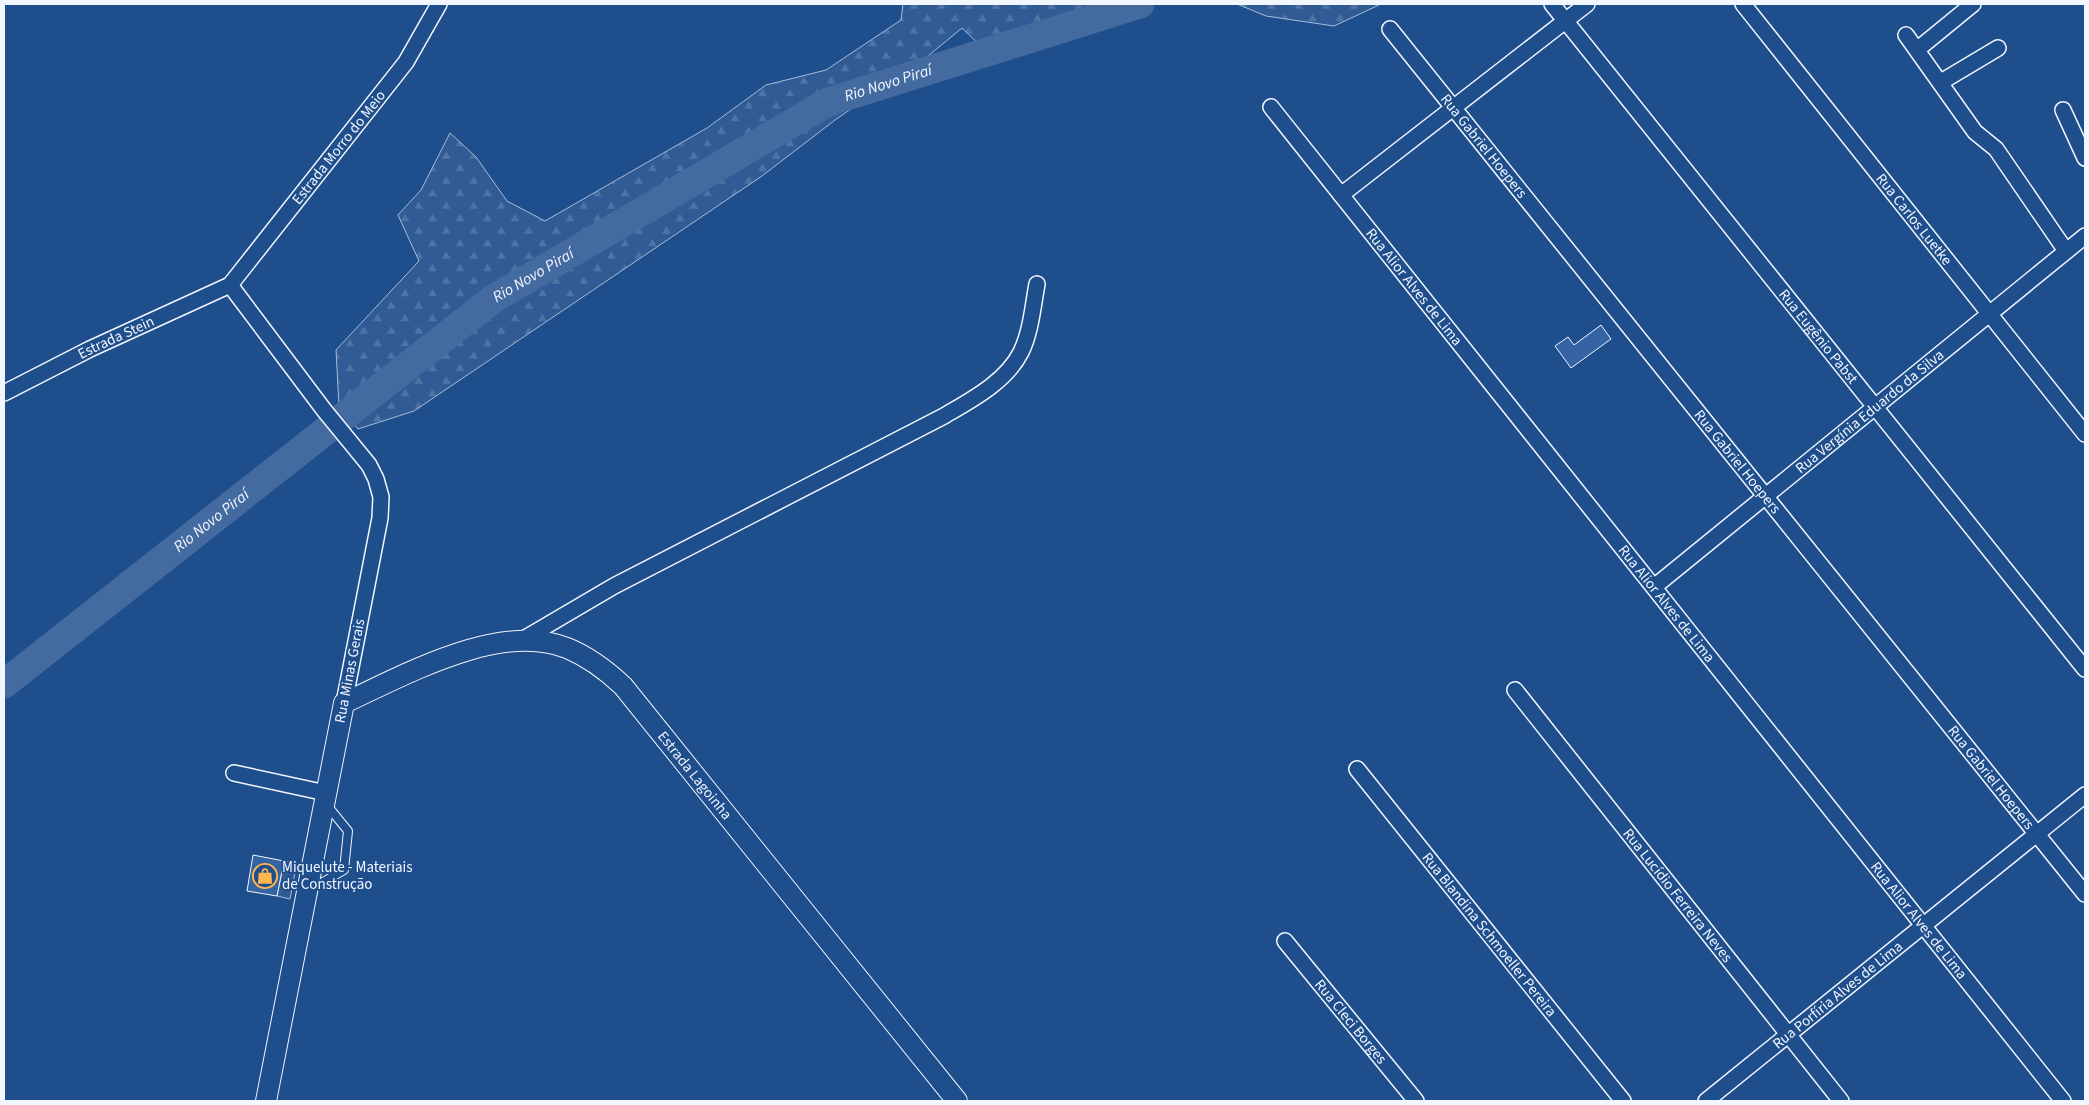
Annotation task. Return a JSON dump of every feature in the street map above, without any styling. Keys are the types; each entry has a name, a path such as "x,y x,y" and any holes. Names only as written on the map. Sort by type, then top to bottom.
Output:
{"main road":[{"name":"Estrada Lagoinha","path":"344,703 430,664 482,646 522,640 566,647 590,659 623,686 957,1101"},
{"name":"Rua Minas Gerais","path":"271,1100 307,891 344,703"}],"street":[{"name":"Estrada Morro do Meio","path":"230,284 406,62 439,4"},
{"name":"Rua Eugênio Pabst","path":"1552,4 2085,669"},
{"path":"1341,196 1587,4"},
{"name":"Rua Carlos Luetke","path":"1743,4 2085,434"},
{"path":"1918,49 1973,4"},
{"name":"Rua Gabriel Hoepers","path":"1390,29 2085,894"},
{"path":"1906,35 1918,49 1974,132 1996,149 2013,172 2066,252"},
{"path":"1941,82 1998,48"},
{"name":"Rua Alior Alves de Lima","path":"1271,107 2063,1101"},
{"path":"2063,110 2085,158"},
{"name":"Rua Vergínia Eduardo da Silva","path":"1654,587 2085,236"},
{"name":"Estrada Stein","path":"4,393 90,349 230,284"},
{"name":"Rua Minas Gerais","path":"230,284 324,410 369,465 376,479 380,497 380,518 344,703"},
{"path":"522,640 614,586 944,416 979,396 1002,377 1021,352 1038,284"},
{"name":"Rua Lucídio Ferreira Neves","path":"1515,690 1841,1101"},
{"name":"Rua Blandina Schmoeller Pereira","path":"1357,769 1624,1101"},
{"path":"234,773 325,798"},
{"name":"Rua Porfíria Alves de Lima","path":"1706,1101 2085,795"},
{"name":"Rua Cleci Borges","path":"1285,941 1416,1101"}],"lane":[{"path":"307,891 340,874 344,870 348,830 325,798"}],"green space":[{"path":"903,4 1140,4 987,52 962,28 928,56 835,120 762,176 414,411 358,429 339,406 336,350 419,261 398,215 421,190 450,133 476,157 507,201 545,221 707,128 766,85 826,70 901,20"},
{"path":"1237,4 1379,5 1334,26 1266,16"}],"shaded area":[{"path":"284,861 297,863 290,899 277,896"}],"building":[{"path":"1601,325 1611,339 1571,368 1555,346 1568,337 1574,345"},
{"name":"Miquelute - Materiais de Construção","path":"253,855 284,861 277,896 247,891"}],"waterway":[{"name":"Rio Novo Piraí","path":"4,684 493,299 828,102 1140,4"}],"place":[{"name":"Miquelute - Materiais de Construção","path":"265,876"}]}
